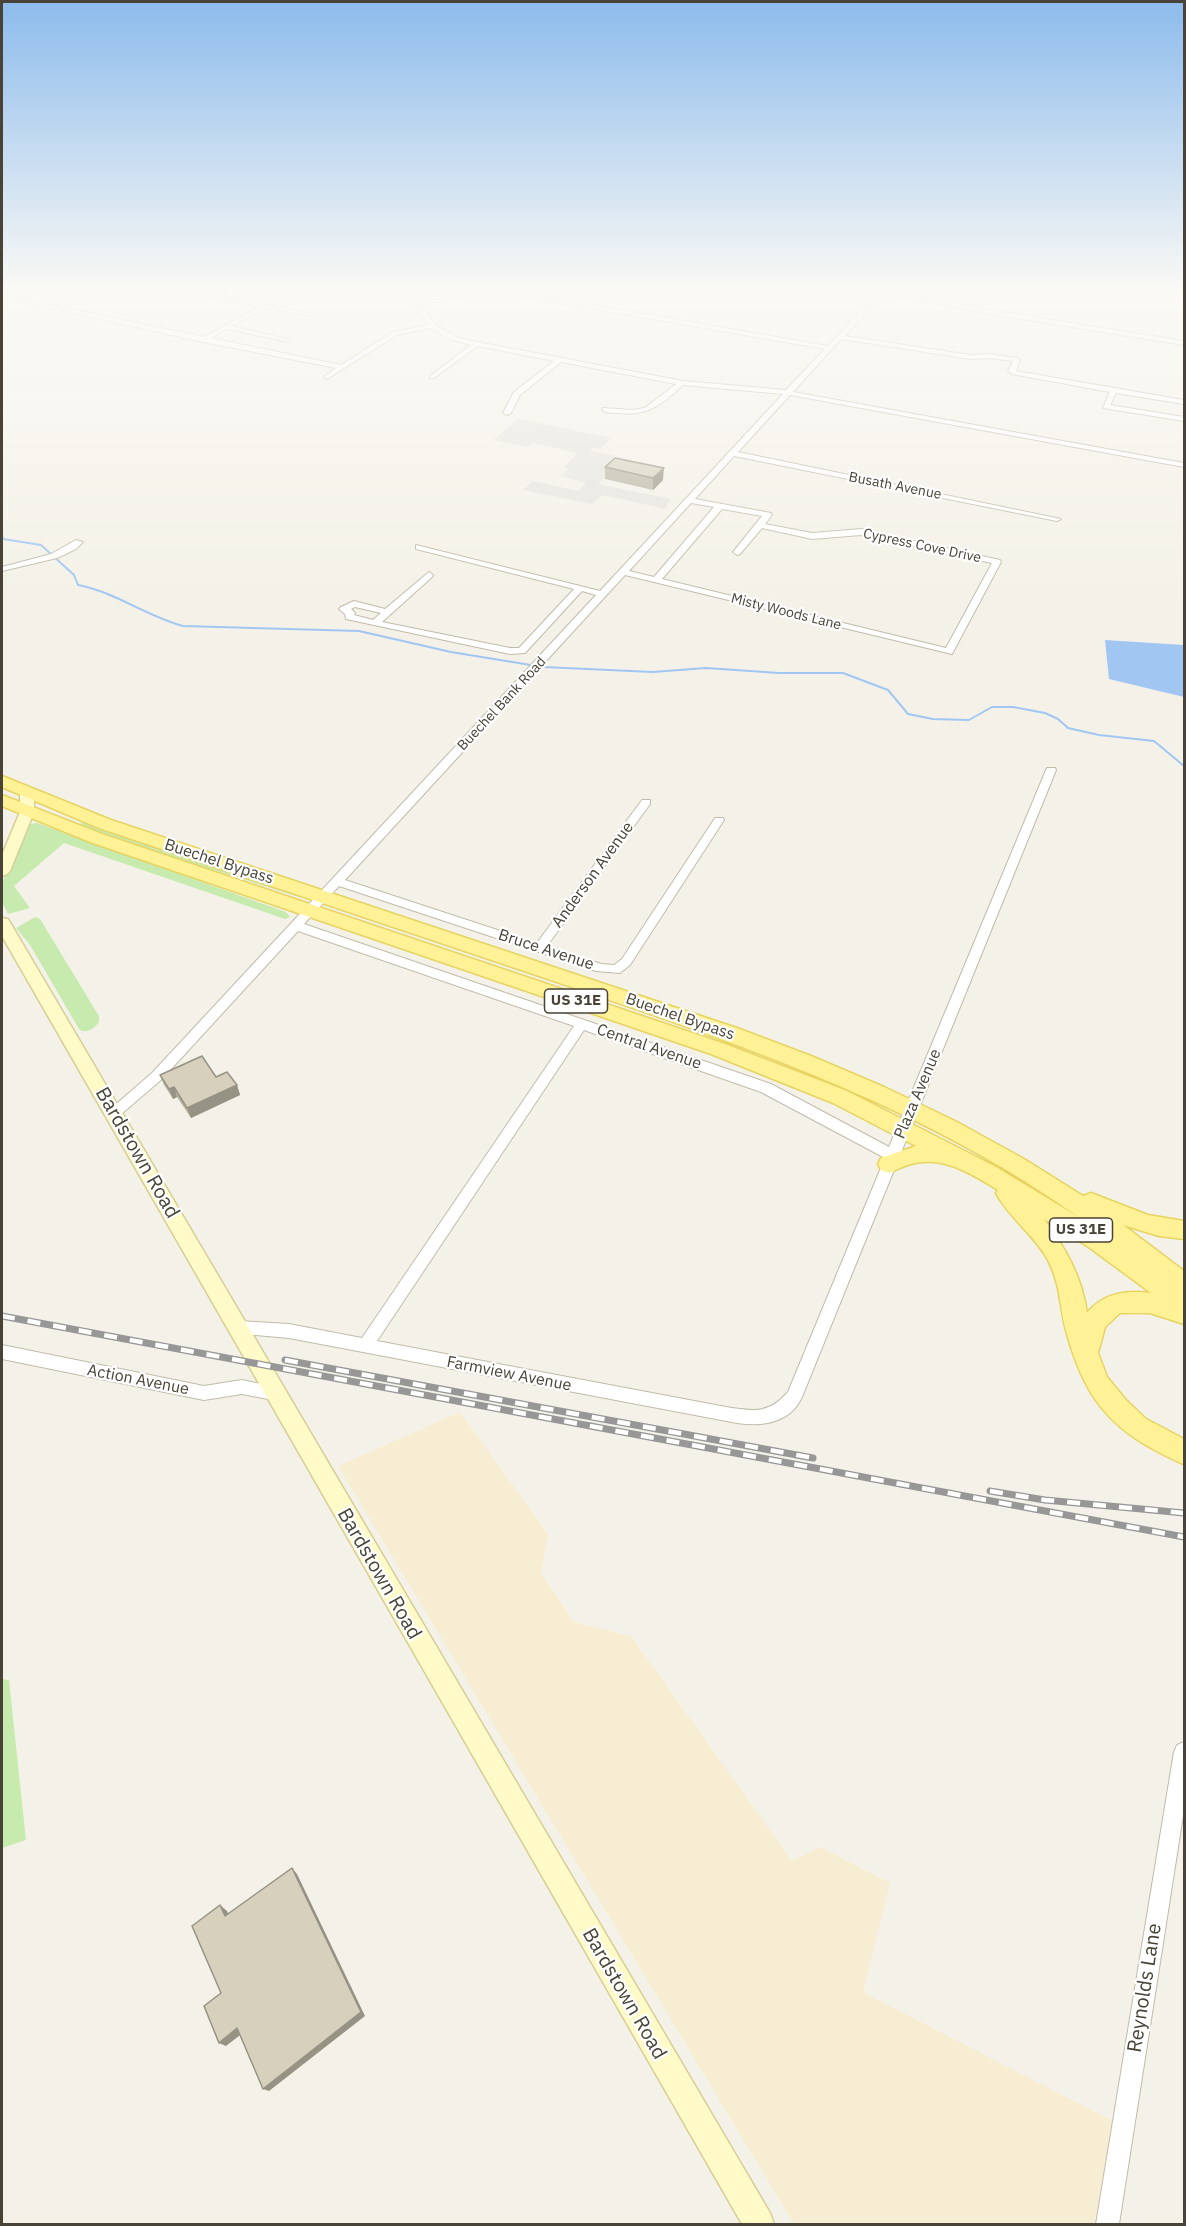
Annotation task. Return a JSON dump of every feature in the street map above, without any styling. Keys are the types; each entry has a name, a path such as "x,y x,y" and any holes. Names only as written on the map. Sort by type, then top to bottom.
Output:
{"main road":[{"name":"Buechel Bypass","path":"2,781 27,794 316,903 748,1060 840,1097 909,1118 992,1151 1119,1234 1185,1284"},
{"path":"2,871 27,812 27,794"},
{"name":"Buechel Bypass","path":"2,800 68,828 191,870 316,903"},
{"name":"Bardstown Road","path":"2,924 114,1112 239,1328 274,1394 759,2224"},
{"name":"Buechel Bypass","path":"909,1118 980,1168 1098,1241 1185,1304"},
{"path":"891,1159 924,1153 944,1155 980,1168 1034,1221 1058,1256 1072,1291 1078,1332 1097,1383 1117,1408 1137,1427 1185,1452"},
{"path":"1044,1183 1131,1220 1164,1228 1185,1230"},
{"path":"1086,1352 1097,1319 1116,1305 1143,1302 1163,1305 1185,1314"}],"street":[{"path":"507,413 518,393"},
{"path":"606,410 631,413 647,411 669,393"},
{"path":"788,393 1185,465"},
{"name":"Buechel Bank Road","path":"114,1112 157,1076 788,393"},
{"path":"1113,393 1106,406 1185,419"},
{"path":"1126,393 1185,402"},
{"name":"Busath Avenue","path":"733,453 1057,519"},
{"path":"689,500 768,515 737,552"},
{"path":"656,580 720,506"},
{"name":"Cypress Cove Drive","path":"760,525 812,536 861,532 997,562 949,652"},
{"path":"2,569 55,555 75,547 79,542"},
{"path":"419,547 602,594"},
{"name":"Misty Woods Lane","path":"622,572 949,652"},
{"path":"375,623 429,575"},
{"path":"387,612 354,604 344,609 350,613 349,616 375,623 510,651 522,651 579,589"},
{"name":"Plaza Avenue","path":"778,1413 794,1396 1051,770"},
{"name":"Anderson Avenue","path":"540,948 646,802"},
{"path":"68,828 85,816"},
{"name":"Bruce Avenue","path":"337,881 610,970 620,968 719,820"},
{"name":"Central Avenue","path":"296,926 766,1088 891,1159"},
{"path":"365,1346 582,1024"},
{"name":"Farmview Avenue","path":"239,1328 289,1331 726,1414 754,1418 778,1413"},
{"name":"Action Avenue","path":"2,1352 204,1393 242,1387 274,1394"},
{"name":"Reynolds Lane","path":"1107,2224 1185,1752"}],"shaded area":[{"path":"518,419 612,438 600,449 593,447 590,451 615,456 608,463 617,465 598,484 671,499 666,505 668,506 665,509 603,495 592,504 523,490 533,481 578,491 586,483 561,476 569,469 564,467 577,453 533,443 528,447 493,440"},
{"path":"460,1412 548,1534 541,1573 574,1622 631,1636 792,1861 820,1847 890,1883 863,1992 1113,2121 1094,2224 794,2224 338,1466"}],"green space":[{"path":"85,822 296,894 299,897 85,830 79,824"},
{"path":"37,823 286,912 290,917 285,919 64,843 14,886 30,908 8,914 2,902 2,883 23,829 29,824"},
{"path":"35,917 40,919 99,1016 99,1022 90,1030 79,1029 30,945 16,928"},
{"path":"2,1679 9,1680 26,1840 2,1848"}],"water":[{"path":"1105,640 1184,645 1184,697 1109,679"}],"building":[{"path":"615,458 664,468 653,478 605,467"},
{"path":"202,1056 216,1077 227,1072 237,1085 187,1108 174,1087 169,1089 160,1075"},
{"path":"292,1868 361,2012 263,2089 237,2028 219,2043 204,2006 221,1993 192,1926 220,1905 225,1916"}],"waterway":[{"path":"2,535 3,539 41,545 74,575 78,585 105,593 183,626 359,631 451,652 543,667 653,672 706,668 779,673 843,673 888,690 908,714 933,719 969,720 992,707 1013,707 1045,713 1058,719 1068,728 1099,735 1154,741 1184,766"}],"railway":[{"path":"2,1316 1184,1537"},
{"path":"285,1360 813,1458"},
{"path":"990,1491 1045,1500 1184,1513"}]}
